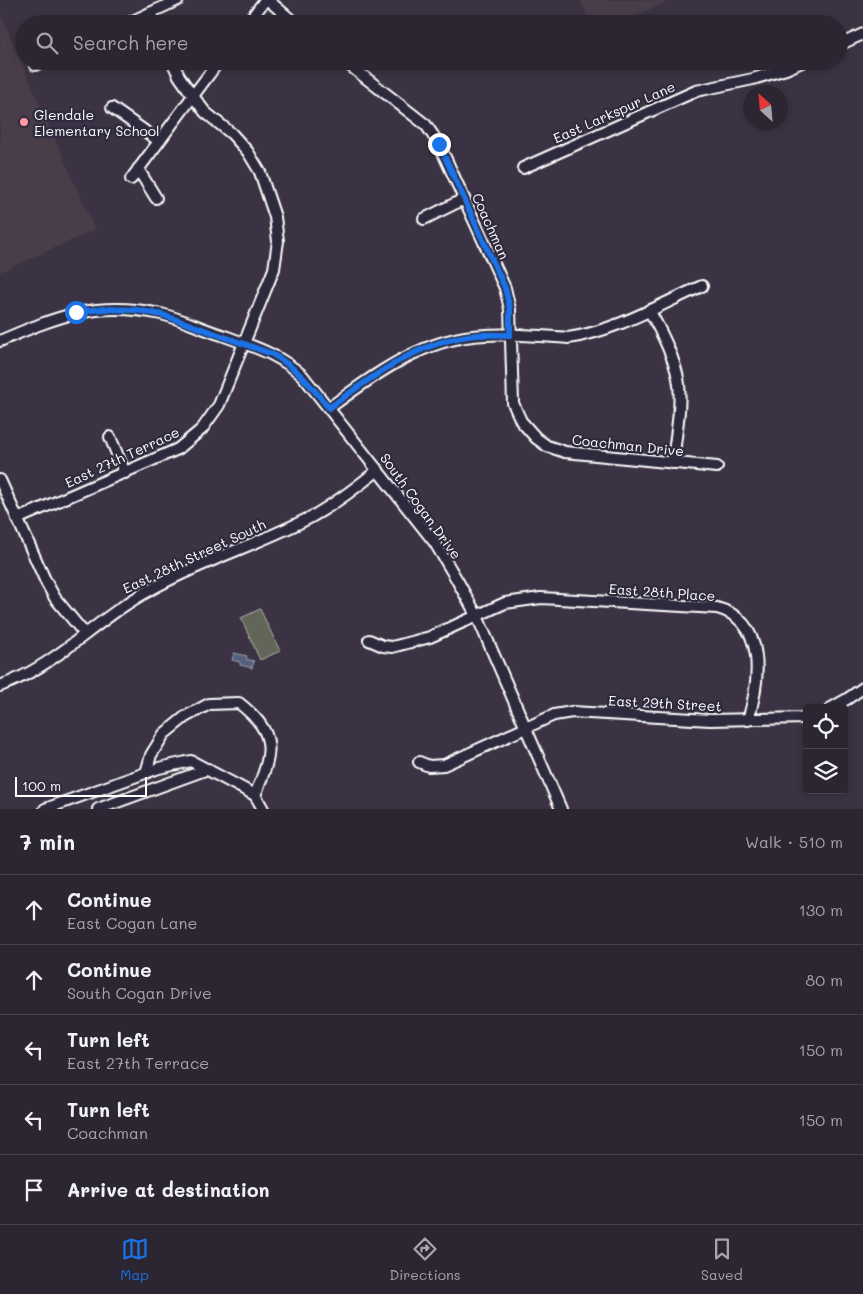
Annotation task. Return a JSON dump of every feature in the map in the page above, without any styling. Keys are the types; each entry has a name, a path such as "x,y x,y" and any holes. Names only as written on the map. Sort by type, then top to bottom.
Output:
{"street":[{"path":"146,15 178,0"},
{"path":"254,15 266,0 285,15"},
{"path":"848,41 863,34"},
{"name":"East 27th Terrace","path":"17,519 178,450 202,429 219,405 274,269 278,241 275,217 260,172 248,152 232,134 205,112 176,70"},
{"path":"131,179 212,70"},
{"name":"Coachman","path":"356,70 426,125 439,144 505,288 510,309 513,404 521,421 539,440"},
{"name":"East Larkspur Lane","path":"523,168 696,90 753,79 783,70"},
{"path":"112,108 159,141"},
{"path":"138,169 156,198"},
{"path":"424,219 464,199"},
{"path":"329,408 375,374 422,349 446,341 484,335 568,338 580,336 609,328 702,286"},
{"name":"South Cogan Drive","path":"0,341 51,319 76,312 103,309 136,310 163,315 244,343 272,354 288,363 302,376 329,408 435,543 477,616 561,809"},
{"path":"649,310 667,343 678,378 680,399 673,463"},
{"path":"110,437 125,473"},
{"name":"Coachman Drive","path":"539,440 547,446 565,452 718,468"},
{"name":"East 28th Street South","path":"0,686 30,673 56,657 84,633 121,606 152,588 312,516 346,495 378,470"},
{"path":"0,480 46,582 55,598 84,633"},
{"name":"East 28th Place","path":"370,640 383,646 392,647 430,636 505,603 541,598 716,608 735,616 745,624 751,634 757,665 754,702 748,720"},
{"path":"838,704 863,688"},
{"path":"146,773 152,755 164,734 185,717 209,704 239,703 255,716 268,739 269,756 255,795"},
{"name":"East 29th Street","path":"419,762 429,766 444,765 525,727 554,715 572,712 710,720 803,718"},
{"path":"45,809 159,768 191,761 255,795 263,809"},
{"path":"98,809 208,769"}],"shaded area":[{"path":"580,0 671,0 637,15 587,15"},
{"name":"Glendale Elementary School","path":"0,13 15,47 15,70 25,70 95,230 0,272"}],"green space":[{"path":"260,609 280,651 260,660 241,618"}],"water":[{"path":"234,653 247,656 246,659 254,661 252,668 240,665 240,662 232,660"}],"place":[{"name":"Glendale Elementary School","path":"24,122"}],"route":[{"path":"76,312 103,309 136,310 163,315 244,343 272,354 288,363 302,376 329,408 375,374 422,349 466,337 510,335 510,309 505,288 439,144"}]}
